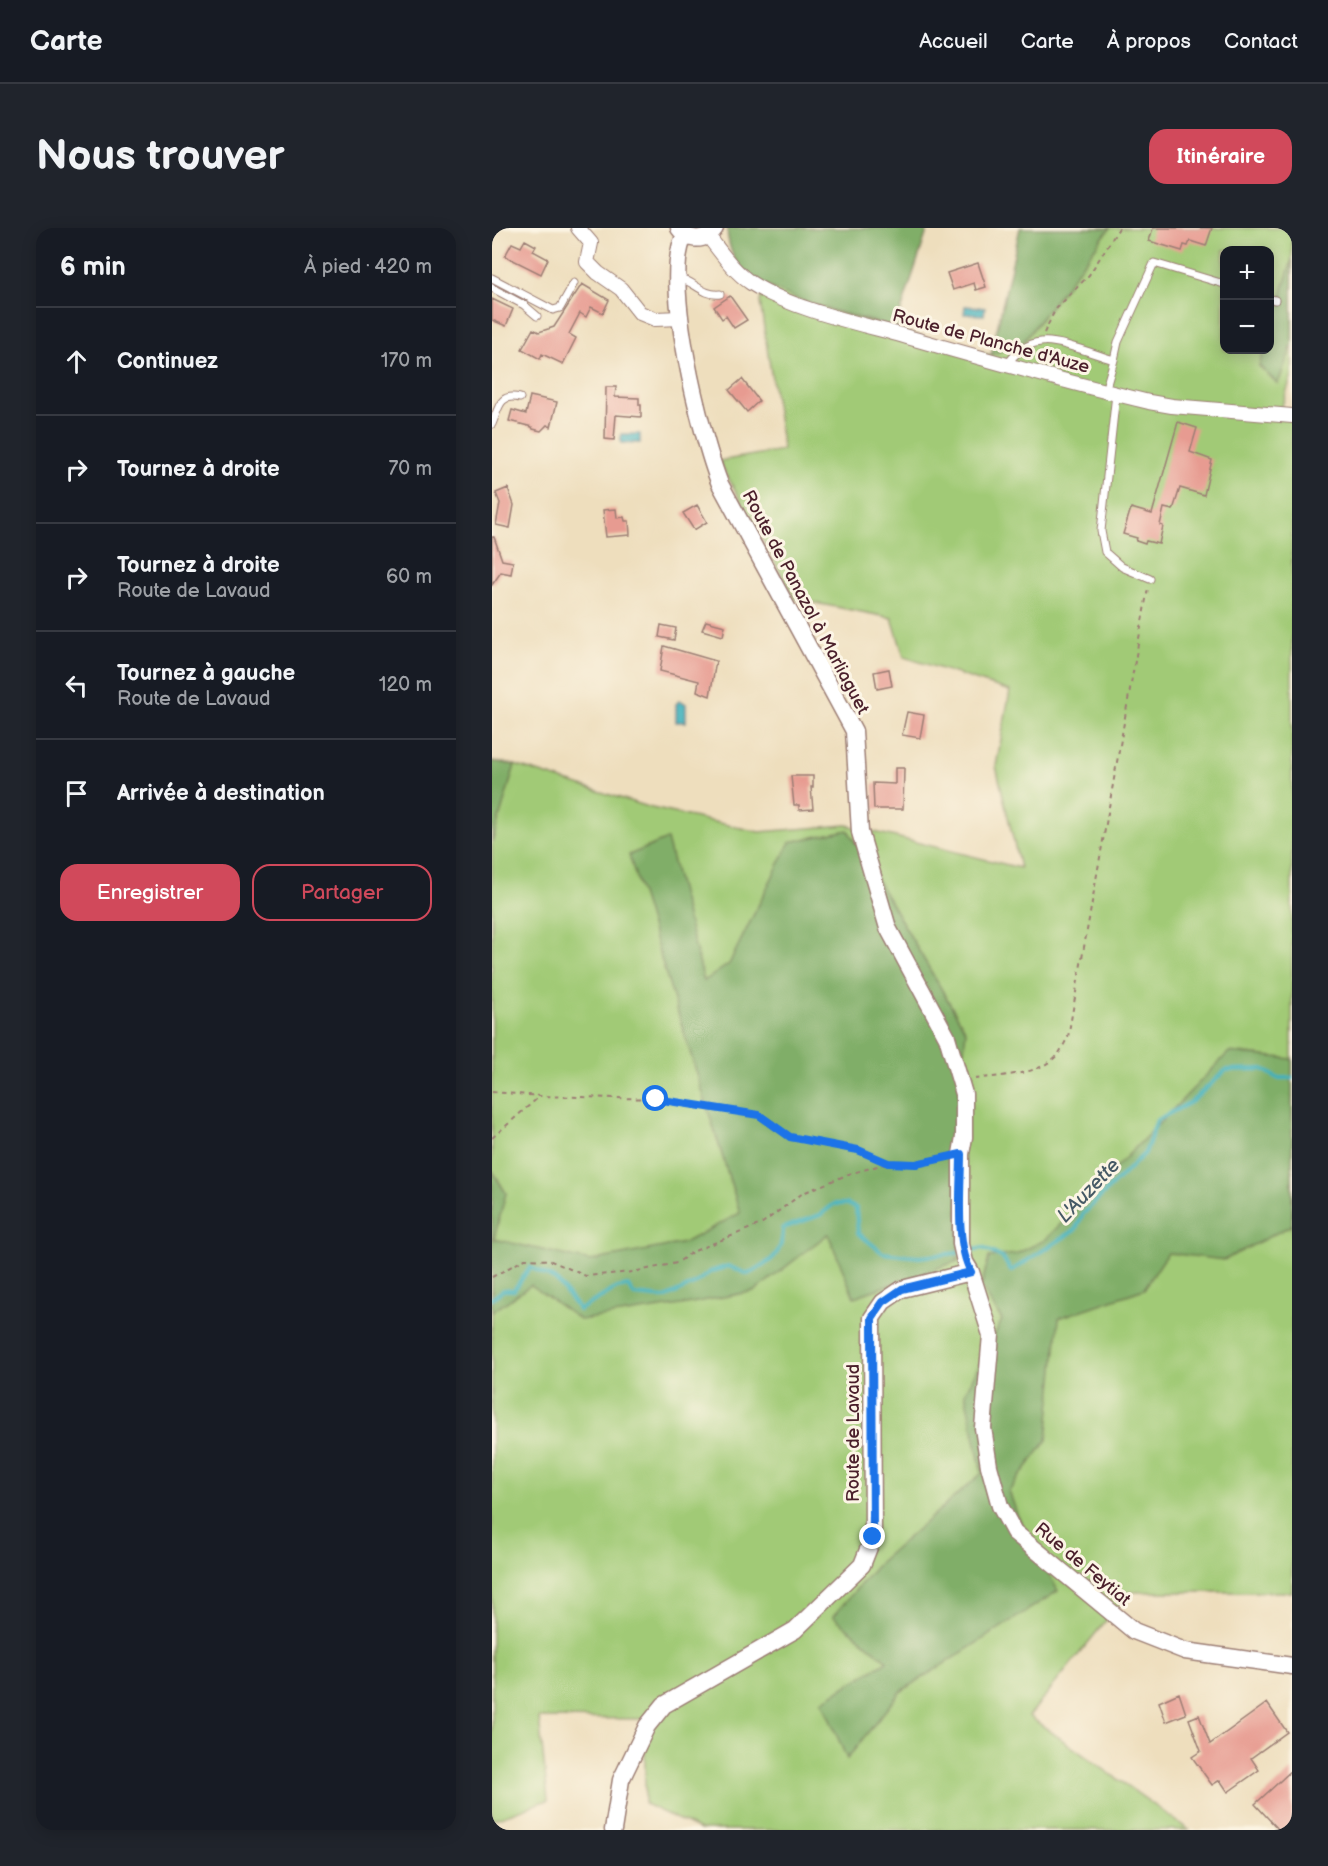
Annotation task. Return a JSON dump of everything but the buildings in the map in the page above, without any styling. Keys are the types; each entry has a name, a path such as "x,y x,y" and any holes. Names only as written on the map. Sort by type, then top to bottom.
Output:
{"street":[{"path":"578,228 591,243 586,258 587,262 621,289 640,313 655,319 681,318"},
{"path":"682,232 696,239 711,232"},
{"name":"Route de Panazol à Marliaguet","path":"682,232 676,278 681,318 699,419 711,462 720,484 854,731 860,832 888,928 947,1037 964,1094 961,1244 968,1267"},
{"name":"Route de Planche d'Auze","path":"711,232 741,275 752,283 776,295 829,315 1111,393 1172,406 1291,412"},
{"name":"Rue de Feytiat","path":"968,1267 991,1335 983,1428 988,1466 1000,1506 1014,1532 1134,1631 1185,1651 1292,1666"},
{"name":"Route de Lavaud","path":"613,1830 621,1780 646,1726 664,1705 795,1630 862,1565 873,1537 872,1318 883,1302 902,1289 968,1267"}],"lane":[{"path":"1150,579 1122,567 1105,552 1101,531 1111,393 1118,342 1154,263 1220,283"},
{"path":"492,278 553,310 560,308 574,283"},
{"path":"676,278 688,280 707,293 720,294"},
{"path":"492,288 524,305 537,316"},
{"path":"1006,365 1018,352 1041,341 1053,342 1114,360"},
{"path":"492,424 502,400 509,396 520,398"}],"path":[{"path":"1041,341 1047,323 1055,310 1089,275 1119,228"},
{"path":"960,1081 1017,1073 1040,1067 1058,1054 1068,1037 1150,579"},
{"path":"492,1092 540,1096 656,1099 759,1115 790,1137 858,1150 888,1163"},
{"path":"492,1138 540,1096"},
{"path":"492,1277 525,1259 549,1260 586,1276 633,1272 677,1263 692,1252 761,1224 803,1193 849,1174 888,1163 916,1164 961,1154"}],"green space":[{"path":"727,228 928,228 900,314 898,328 812,304 768,286 750,275 737,263 730,246"},
{"path":"1020,228 1110,228 1024,341 991,355"},
{"path":"1110,228 1292,228 1292,375 1281,409 1292,410 1292,1592 1129,1592 1029,1716 1189,1830 700,1830 645,1804 645,1719 539,1718 548,1800 492,1820 492,1204 506,1193 492,1170 492,762 515,765 652,808 759,832 847,825 1020,868 996,766 1010,691 904,657 892,618 795,599 719,461 783,450 760,302 764,285 840,314 991,355 1024,341"},
{"path":"1292,259 1292,345 1278,384 1259,366 1263,354 1274,354 1274,320"},
{"path":"492,761 515,765 492,843"},
{"path":"848,830 966,1031 959,1095 958,1261 854,1297 828,1234 755,1291 580,1320 531,1285 492,1312 492,1170 506,1193 494,1239 590,1261 684,1243 740,1213 629,855 667,839 704,981 729,964 790,842"},
{"path":"1229,1052 1292,1059 1292,1225 1224,1260 1168,1253 1144,1289 1059,1318 1047,1440 1009,1491 1017,1514 1058,1591 900,1692 847,1759 822,1701 887,1661 833,1616 881,1561 982,1473 965,1393 1002,1320 981,1287 989,1257 1016,1254 1045,1240"}],"water":[{"path":"965,306 985,308 984,315 964,314"},
{"path":"621,434 640,434 640,443 621,443"},
{"path":"680,700 686,704 686,722 676,722 676,704"}],"waterway":[{"name":"L'Auzette","path":"968,1251 983,1248 1003,1258 1011,1271 1075,1230 1083,1214 1145,1153 1157,1120 1191,1102 1226,1070 1263,1069 1277,1078 1292,1078"},
{"name":"L'Auzette","path":"492,1299 503,1290 514,1290 530,1267 556,1280 579,1310 617,1288 628,1286 634,1295 665,1298 694,1284 710,1272 728,1266 748,1274 756,1270 774,1257 778,1251 783,1228 820,1215 834,1204 847,1204 856,1208 858,1233 883,1253 919,1257 958,1253"}],"route":[{"path":"656,1099 759,1115 790,1137 858,1150 888,1163 916,1164 961,1154 961,1244 965,1262 971,1272 902,1289 883,1302 872,1318 873,1537"}]}
